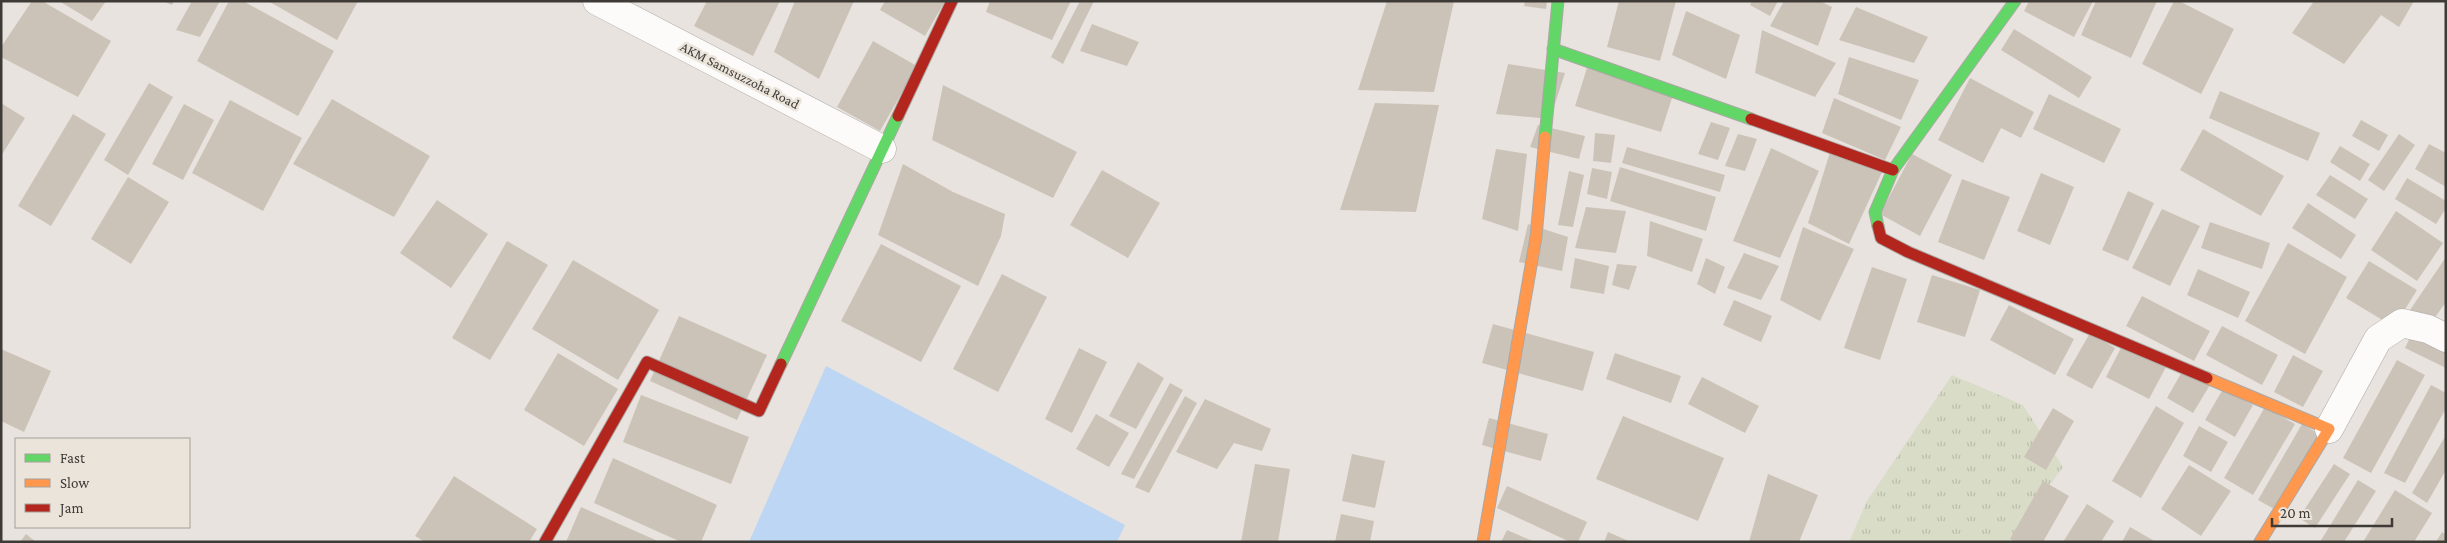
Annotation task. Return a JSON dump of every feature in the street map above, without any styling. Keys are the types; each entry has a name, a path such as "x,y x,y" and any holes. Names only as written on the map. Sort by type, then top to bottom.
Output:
{"street":[{"name":"AKM Samsuzzoha Road","path":"597,1 882,149"},
{"path":"545,542 647,362 759,411 952,1"},
{"path":"1483,542 1536,238 1558,1"},
{"path":"2015,1 1893,170 1875,212 1881,238 1908,252 2329,429"},
{"path":"1553,49 1893,170"},
{"path":"2260,542 2329,429 2378,339 2402,323 2428,328 2446,338"}],"green space":[{"path":"1952,375 2023,405 2063,467 2008,542 1849,542 1867,501"}],"water":[{"path":"826,366 1125,525 1117,542 749,542"}],"building":[{"path":"32,1 42,1 111,41 78,97 1,57 1,47"},
{"path":"59,1 106,1 92,21"},
{"path":"163,1 174,1 172,5"},
{"path":"192,1 220,1 200,37 176,30"},
{"path":"229,1 243,1 334,51 298,116 197,61"},
{"path":"268,1 358,1 337,40"},
{"path":"707,1 780,1 753,56 694,26"},
{"path":"795,1 854,1 819,79 774,52"},
{"path":"885,1 945,1 925,36 880,10"},
{"path":"990,1 1071,1 1052,40 986,12"},
{"path":"1080,1 1094,1 1063,64 1051,57"},
{"path":"1387,1 1454,1 1434,92 1358,90"},
{"path":"1525,1 1547,1 1546,9 1524,6"},
{"path":"1619,1 1676,1 1660,61 1607,47"},
{"path":"1752,1 1778,1 1770,16 1750,5"},
{"path":"1784,1 1820,1 1832,7 1818,46 1770,26"},
{"path":"2029,1 2093,1 2074,37 2024,11"},
{"path":"2096,1 2157,1 2131,58 2081,35"},
{"path":"2174,1 2179,1 2234,29 2201,94 2142,64"},
{"path":"2314,1 2414,1 2399,27 2381,15 2344,64 2292,33"},
{"path":"1856,7 1928,37 1914,63 1839,40"},
{"path":"1686,11 1740,35 1726,79 1672,55"},
{"path":"1092,24 1139,42 1127,66 1080,51"},
{"path":"2014,29 2092,77 2079,98 2001,50"},
{"path":"1762,30 1836,63 1815,97 1755,73"},
{"path":"873,41 917,66 880,131 837,107"},
{"path":"1849,57 1919,80 1901,120 1838,94"},
{"path":"1508,64 1565,73 1550,119 1496,114"},
{"path":"1587,68 1673,95 1661,132 1575,106"},
{"path":"1970,78 2034,112 2021,138 2001,128 1983,163 1938,140"},
{"path":"149,83 173,97 128,175 104,160"},
{"path":"943,85 1077,152 1053,198 932,140"},
{"path":"2220,91 2320,133 2308,161 2209,118"},
{"path":"2049,94 2121,129 2104,163 2033,129"},
{"path":"1834,98 1901,127 1885,160 1822,133"},
{"path":"332,99 430,156 394,217 293,164"},
{"path":"230,100 302,138 263,211 192,173"},
{"path":"1,103 25,118 1,156"},
{"path":"1375,103 1439,105 1416,212 1340,210"},
{"path":"184,104 214,120 183,180 152,164"},
{"path":"73,114 106,134 51,226 18,206"},
{"path":"2361,120 2388,135 2379,151 2352,136"},
{"path":"1711,122 1730,128 1718,160 1698,154"},
{"path":"1538,125 1585,136 1579,159 1530,147"},
{"path":"2203,129 2284,176 2261,216 2180,170"},
{"path":"1595,133 1615,135 1611,163 1593,161"},
{"path":"1738,134 1757,139 1745,171 1725,166"},
{"path":"2399,134 2415,145 2384,191 2368,180"},
{"path":"2429,144 2446,153 2446,187 2415,169"},
{"path":"2340,146 2370,164 2360,181 2330,162"},
{"path":"1627,147 1725,175 1720,192 1622,163"},
{"path":"1771,148 1819,171 1780,258 1733,241"},
{"path":"1496,149 1527,154 1518,231 1482,219"},
{"path":"1831,149 1882,172 1849,244 1808,223"},
{"path":"1912,154 1952,175 1920,236 1880,214"},
{"path":"903,164 953,192 1005,214 1001,236 978,286 878,235"},
{"path":"1620,167 1716,197 1706,231 1610,201"},
{"path":"1592,168 1612,172 1607,199 1587,194"},
{"path":"1102,170 1160,203 1128,258 1070,225"},
{"path":"1569,171 1584,175 1573,227 1558,225"},
{"path":"2041,173 2074,187 2050,245 2017,231"},
{"path":"2330,175 2368,199 2355,219 2316,195"},
{"path":"128,177 169,202 131,264 91,239"},
{"path":"2407,178 2446,201 2446,208 2436,224 2395,199"},
{"path":"1962,179 2010,197 1984,260 1938,242"},
{"path":"2128,191 2154,203 2128,261 2102,250"},
{"path":"437,200 488,234 451,288 400,253"},
{"path":"2308,203 2356,235 2341,259 2292,228"},
{"path":"1586,207 1626,211 1616,253 1575,248"},
{"path":"2162,209 2200,226 2170,286 2132,268"},
{"path":"2396,211 2443,243 2417,281 2371,250"},
{"path":"1650,221 1703,239 1692,272 1647,256"},
{"path":"2210,222 2270,243 2262,269 2201,248"},
{"path":"1528,224 1568,237 1562,271 1519,262"},
{"path":"1803,227 1854,249 1820,321 1780,300"},
{"path":"507,241 548,265 490,360 452,338"},
{"path":"2288,243 2347,277 2305,354 2245,321"},
{"path":"881,244 961,286 921,362 841,321"},
{"path":"1744,253 1779,266 1761,300 1727,288"},
{"path":"2446,257 2446,302 2431,323 2410,310"},
{"path":"1575,258 1609,266 1604,294 1570,288"},
{"path":"1706,258 1725,267 1715,294 1697,284"},
{"path":"573,260 659,310 618,380 532,329"},
{"path":"2369,261 2417,290 2394,327 2346,298"},
{"path":"1617,264 1637,266 1629,290 1612,285"},
{"path":"1872,267 1907,279 1880,360 1844,348"},
{"path":"2198,269 2250,292 2238,318 2187,295"},
{"path":"1002,274 1047,297 998,392 953,369"},
{"path":"1932,275 1980,290 1965,337 1917,322"},
{"path":"2142,296 2210,331 2194,361 2126,326"},
{"path":"1734,300 1772,316 1761,342 1723,325"},
{"path":"2009,305 2074,339 2055,375 1990,340"},
{"path":"679,316 767,355 737,420 650,381"},
{"path":"2417,323 2446,337 2446,368 2405,348"},
{"path":"1493,324 1594,352 1583,391 1482,363"},
{"path":"2222,326 2278,355 2262,385 2206,355"},
{"path":"2090,333 2115,348 2092,389 2066,375"},
{"path":"2123,344 2166,367 2149,399 2106,377"},
{"path":"1079,348 1107,362 1072,433 1045,419"},
{"path":"1,349 51,371 24,432 1,421"},
{"path":"558,353 618,389 584,446 524,410"},
{"path":"1615,353 1681,376 1671,403 1606,379"},
{"path":"2293,355 2323,371 2303,407 2274,392"},
{"path":"2397,360 2425,375 2371,473 2343,458"},
{"path":"1138,362 1164,378 1136,429 1109,416"},
{"path":"2183,370 2210,385 2193,413 2167,398"},
{"path":"1702,377 1759,406 1745,433 1688,404"},
{"path":"1170,383 1183,390 1134,479 1121,474"},
{"path":"2431,385 2446,393 2446,408 2405,483 2384,473"},
{"path":"2223,389 2253,405 2235,437 2205,420"},
{"path":"641,395 749,437 731,484 623,442"},
{"path":"1185,396 1197,403 1149,493 1135,487"},
{"path":"1205,399 1271,429 1262,451 1234,443 1217,469 1176,452"},
{"path":"2156,406 2184,423 2141,498 2112,481"},
{"path":"2265,407 2295,424 2253,495 2224,478"},
{"path":"2053,408 2074,421 2046,470 2024,457"},
{"path":"1096,414 1129,433 1109,467 1076,449"},
{"path":"1623,416 1724,458 1698,521 1596,479"},
{"path":"1489,418 1548,434 1541,461 1482,445"},
{"path":"2302,424 2319,434 2276,510 2258,500"},
{"path":"2199,426 2228,442 2211,472 2183,456"},
{"path":"2446,435 2446,470 2427,503 2412,493"},
{"path":"1352,454 1385,461 1375,508 1342,501"},
{"path":"613,458 717,505 701,542 681,542 594,503"},
{"path":"1255,464 1290,469 1278,542 1241,542"},
{"path":"2334,464 2350,474 2315,528 2299,518"},
{"path":"2189,465 2231,491 2201,536 2161,509"},
{"path":"1768,474 1818,495 1799,542 1749,542"},
{"path":"454,476 537,529 529,542 425,542 415,536"},
{"path":"2358,480 2376,491 2344,542 2320,542"},
{"path":"2043,481 2069,496 2043,542 2014,542 2010,539"},
{"path":"1507,486 1587,522 1578,542 1570,542 1497,508"},
{"path":"2395,490 2432,513 2414,542 2363,542"},
{"path":"2087,504 2114,521 2101,542 2063,542"},
{"path":"581,507 660,542 566,542"},
{"path":"1341,514 1374,521 1370,542 1335,542"},
{"path":"2130,527 2156,542 2122,542"},
{"path":"1507,530 1535,542 1501,542"},
{"path":"1608,532 1631,542 1604,542"},
{"path":"2442,532 2446,535 2446,542 2436,542"},
{"path":"26,534 36,542 20,542"}],"traffic: fast":[{"path":"1545,137 1558,1"},
{"path":"1878,226 1875,212 1893,170 2015,1"},
{"path":"1553,49 1751,119"},
{"path":"781,364 898,116"}],"traffic: slow":[{"path":"1483,542 1536,237 1545,137"},
{"path":"2207,378 2329,429 2260,542"}],"traffic: jam":[{"path":"898,116 952,1"},
{"path":"1751,119 1893,170"},
{"path":"1878,226 1881,238 1908,252 2207,378"},
{"path":"545,542 647,362 759,411 781,364"}]}
